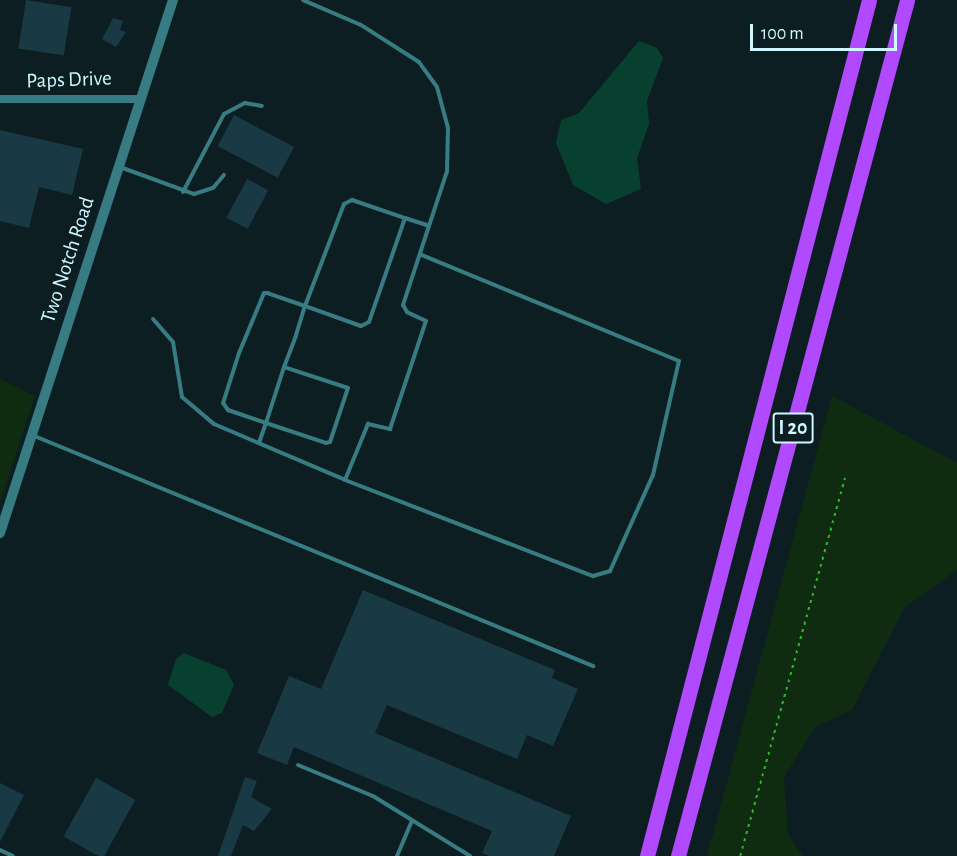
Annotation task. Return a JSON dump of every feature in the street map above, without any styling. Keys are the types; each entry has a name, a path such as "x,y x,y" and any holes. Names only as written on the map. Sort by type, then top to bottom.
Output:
{"highway":[{"name":"I 20","path":"647,856 869,0"},
{"name":"I 20","path":"678,856 907,0"}],"street":[{"name":"Two Notch Road","path":"0,533 173,0"},
{"name":"Paps Drive","path":"0,99 140,99"}],"lane":[{"path":"303,0 398,47 419,62 437,87 448,128 447,171 403,305 407,312 426,321 390,429 372,423 365,427 345,480"},
{"path":"183,192 224,114 245,103 262,106"},
{"path":"119,167 183,192 194,194 213,188 224,175"},
{"path":"259,443 305,306 348,201 429,226"},
{"path":"285,367 344,385 350,392 330,442 228,410 223,403 239,353 261,295 305,306 361,326 369,322 405,218"},
{"path":"153,320 173,342 182,397 197,414 345,480 583,575 602,576 618,555 653,475 681,365 675,358 420,254"},
{"path":"31,435 593,666"},
{"path":"298,765 373,796 470,856"},
{"path":"397,856 412,821"},
{"path":"0,850 13,856"}],"path":[{"path":"740,856 844,478"}],"shaded area":[{"path":"639,41 657,48 663,58 647,101 649,124 637,158 641,189 606,204 573,185 556,143 561,120 579,113"},
{"path":"0,379 35,396 0,502"},
{"path":"832,396 957,463 957,570 904,608 852,710 815,727 784,777 788,835 803,856 707,856"},
{"path":"184,653 226,670 234,685 222,713 212,717 168,685 176,659"}],"building":[{"path":"26,0 71,7 64,56 18,48"},
{"path":"113,18 123,21 120,30 126,32 116,47 102,39"},
{"path":"234,115 294,147 278,178 218,146"},
{"path":"0,130 83,149 72,195 39,187 29,228 0,221"},
{"path":"247,179 268,190 248,229 226,218"},
{"path":"363,590 555,670 552,678 578,689 553,746 527,735 517,759 387,705 375,733 571,816 554,856 490,856 482,853 492,831 294,747 287,765 257,753 289,676 321,689"},
{"path":"245,777 257,781 251,797 272,809 254,831 243,825 231,856 218,856"},
{"path":"96,778 135,800 104,856 99,856 64,837"},
{"path":"0,783 24,795 0,842"}]}
